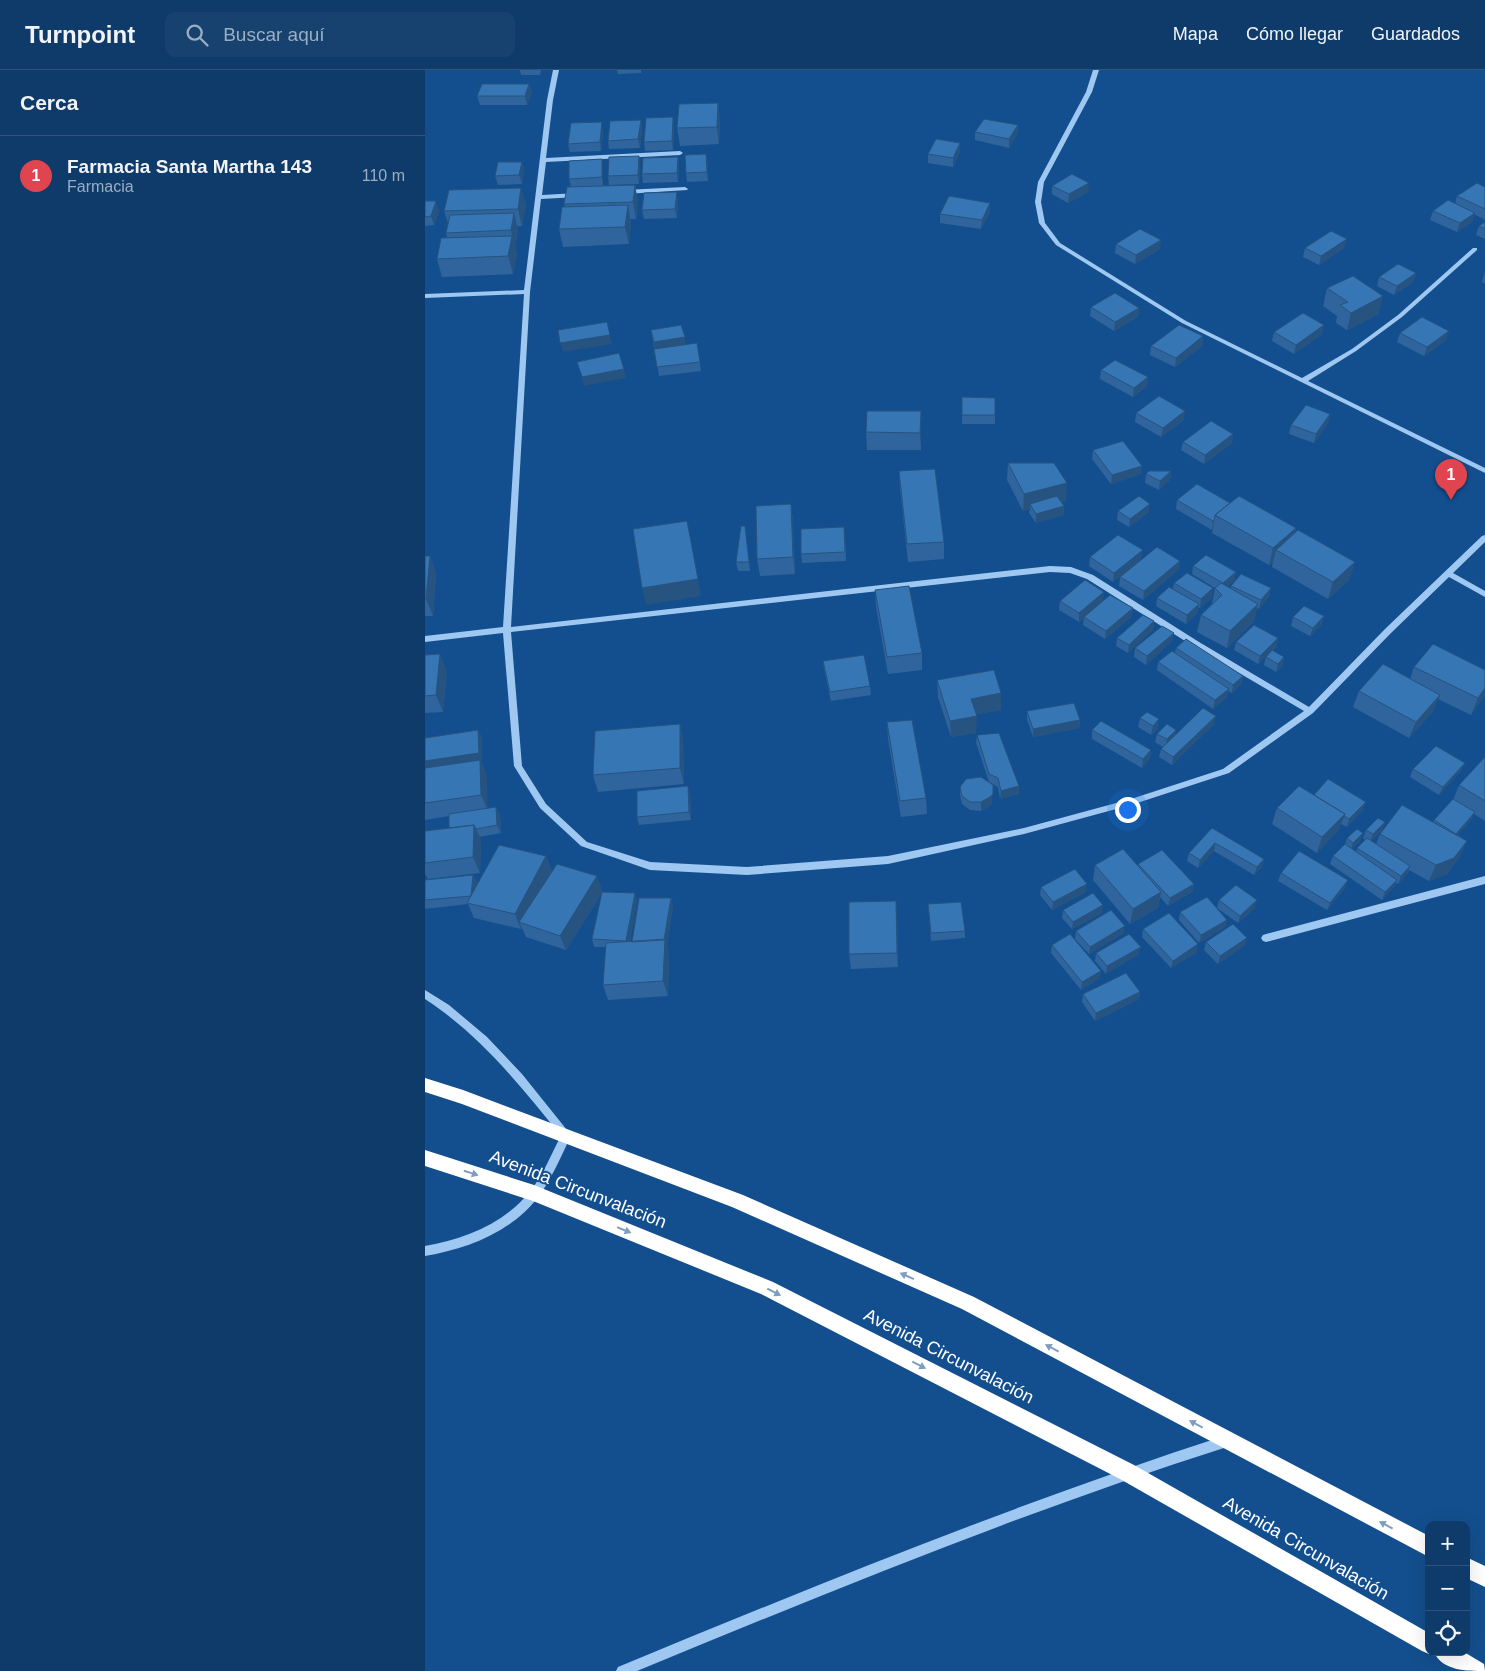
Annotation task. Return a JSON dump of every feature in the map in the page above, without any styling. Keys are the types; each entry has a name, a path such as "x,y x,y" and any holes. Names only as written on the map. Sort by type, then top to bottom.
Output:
{"highway":[{"path":"425,1085 737,1201 968,1302 1425,1545"},
{"name":"Avenida Circunvalación","path":"425,1158 534,1193 767,1288 1127,1472 1425,1642"},
{"path":"1470,1569 1485,1577"},
{"path":"1451,1656 1477,1671"}],"street":[{"path":"556,70 550,100 527,292 507,631 518,766 543,806 584,844 650,866 747,871 888,860 1024,831 1131,802 1227,770 1310,711 1485,538"},
{"path":"1096,70 1089,92 1041,182 1037,202 1042,223 1058,244 1184,322 1485,471"},
{"path":"543,160 680,153"},
{"path":"617,193 685,189"},
{"path":"538,198 587,195"},
{"path":"1302,381 1354,350 1400,316 1475,249"},
{"path":"425,296 527,292"},
{"path":"425,639 507,631 787,597 1040,570 1071,570 1090,578 1196,644 1310,711"},
{"path":"1448,573 1485,594"},
{"path":"1265,938 1485,880"},
{"path":"425,994 446,1006 508,1064 566,1136 534,1193 517,1211 494,1228 445,1248 425,1251"},
{"path":"622,1671 948,1538 1127,1472 1227,1441"}],"building":[{"path":"482,84 529,84 525,96 477,96"},
{"path":"718,103 717,127 677,128 679,104"},
{"path":"673,117 672,141 644,142 646,118"},
{"path":"984,119 1018,125 1009,139 975,132"},
{"path":"641,120 638,139 608,141 610,121"},
{"path":"602,122 600,142 568,144 571,123"},
{"path":"936,139 960,143 953,158 928,154"},
{"path":"706,154 707,172 686,173 685,155"},
{"path":"639,156 638,175 608,176 609,157"},
{"path":"678,157 677,173 642,174 643,158"},
{"path":"602,159 602,177 569,179 569,161"},
{"path":"498,162 522,162 519,175 495,176"},
{"path":"1072,174 1089,183 1069,194 1052,186"},
{"path":"1477,183 1485,187 1485,209 1457,196"},
{"path":"635,185 633,202 564,204 567,187"},
{"path":"521,188 518,209 444,211 449,190"},
{"path":"677,192 675,209 642,210 644,193"},
{"path":"949,196 990,203 982,220 940,214"},
{"path":"1448,200 1475,213 1460,223 1433,211"},
{"path":"425,201 436,201 431,216 425,217"},
{"path":"628,205 625,227 559,229 562,207"},
{"path":"514,213 511,230 446,233 450,215"},
{"path":"1485,222 1485,229 1479,226"},
{"path":"1140,229 1161,240 1136,255 1116,244"},
{"path":"1331,231 1347,239 1321,256 1305,248"},
{"path":"512,236 508,256 437,259 441,238"},
{"path":"1398,264 1416,273 1397,286 1379,277"},
{"path":"1353,276 1383,296 1351,313 1340,305 1348,302 1327,288"},
{"path":"1115,293 1139,308 1115,322 1091,307"},
{"path":"1303,313 1324,325 1296,345 1274,332"},
{"path":"1422,317 1449,331 1427,347 1400,333"},
{"path":"607,322 610,335 560,343 558,330"},
{"path":"681,325 685,337 654,342 651,330"},
{"path":"1179,325 1203,336 1176,358 1151,346"},
{"path":"697,343 700,362 657,367 654,349"},
{"path":"619,353 624,369 582,377 577,362"},
{"path":"1115,360 1148,377 1134,388 1101,370"},
{"path":"1159,396 1185,411 1163,428 1136,413"},
{"path":"962,397 995,398 995,415 962,415"},
{"path":"1306,405 1330,414 1316,434 1291,425"},
{"path":"867,411 921,411 920,433 866,432"},
{"path":"1211,421 1233,434 1205,455 1183,442"},
{"path":"1123,441 1142,466 1112,475 1093,450"},
{"path":"1008,463 1054,463 1067,483 1024,494"},
{"path":"935,469 944,542 907,544 899,471"},
{"path":"1149,471 1171,471 1160,481 1146,474"},
{"path":"1197,484 1230,503 1215,515 1213,521 1177,500"},
{"path":"1057,496 1064,506 1036,514 1030,504"},
{"path":"1139,496 1150,504 1130,519 1118,511"},
{"path":"1239,496 1296,528 1273,548 1215,515"},
{"path":"791,504 793,557 757,559 756,506"},
{"path":"687,521 698,579 642,588 633,529"},
{"path":"741,526 745,526 749,562 736,562"},
{"path":"844,527 845,552 801,554 801,529"},
{"path":"1298,530 1355,562 1333,582 1276,550"},
{"path":"1118,535 1143,550 1114,573 1090,557"},
{"path":"1157,547 1180,561 1144,591 1120,577"},
{"path":"1206,555 1236,572 1223,583 1193,566"},
{"path":"425,556 430,556 426,599 425,599"},
{"path":"1187,573 1213,588 1201,599 1174,583"},
{"path":"1241,574 1271,588 1261,600 1231,586"},
{"path":"1085,580 1104,592 1079,613 1060,601"},
{"path":"1221,583 1258,604 1230,631 1201,615 1222,595 1215,588"},
{"path":"909,586 922,653 887,657 875,590"},
{"path":"1169,587 1199,604 1187,615 1157,598"},
{"path":"1110,595 1133,608 1106,631 1084,617"},
{"path":"1304,606 1324,616 1313,628 1293,617"},
{"path":"1143,615 1154,621 1129,645 1117,638"},
{"path":"1254,625 1278,638 1260,656 1236,642"},
{"path":"1162,626 1174,633 1147,656 1135,648"},
{"path":"1186,639 1243,676 1233,685 1176,648"},
{"path":"1433,644 1485,670 1485,688 1478,698 1414,667"},
{"path":"1272,650 1284,657 1278,664 1266,657"},
{"path":"1172,651 1229,689 1215,700 1158,662"},
{"path":"440,654 436,695 425,696 425,655"},
{"path":"864,655 870,686 830,692 823,661"},
{"path":"1383,664 1440,695 1416,722 1359,691"},
{"path":"994,670 1001,693 971,699 977,716 950,721 937,680"},
{"path":"1074,703 1080,720 1033,729 1027,711"},
{"path":"1203,708 1216,716 1173,757 1161,749"},
{"path":"1147,712 1159,719 1153,726 1140,718"},
{"path":"912,720 926,798 900,801 887,722"},
{"path":"1101,721 1151,750 1143,759 1092,730"},
{"path":"680,724 680,768 593,775 595,731"},
{"path":"1167,724 1176,730 1167,739 1157,734"},
{"path":"478,730 479,753 425,761 425,738"},
{"path":"999,733 1019,786 1001,791 998,778 989,774 977,735"},
{"path":"1436,746 1465,763 1443,787 1413,769"},
{"path":"1485,757 1485,801 1459,785"},
{"path":"480,760 481,795 425,803 425,768"},
{"path":"981,777 993,785 993,794 981,802 970,802 962,796 960,787 966,779"},
{"path":"1328,779 1366,802 1349,819 1344,816 1345,814 1314,795"},
{"path":"688,786 689,812 637,817 637,791"},
{"path":"1299,786 1345,814 1322,837 1277,808"},
{"path":"1453,799 1475,812 1456,834 1434,820"},
{"path":"1402,805 1467,841 1454,858 1436,865 1380,834"},
{"path":"496,807 497,825 476,829 474,825 449,828 449,814"},
{"path":"1378,818 1385,822 1373,834 1366,830"},
{"path":"474,825 473,857 425,863 425,831"},
{"path":"1212,828 1264,859 1257,867 1215,843 1200,860 1189,853"},
{"path":"1357,829 1363,833 1353,843 1347,838"},
{"path":"1367,838 1410,866 1401,876 1357,848"},
{"path":"1345,844 1397,880 1385,892 1333,856"},
{"path":"499,845 546,856 515,914 467,903"},
{"path":"1123,849 1161,892 1133,909 1095,865"},
{"path":"1162,850 1194,884 1170,898 1138,864"},
{"path":"1299,851 1348,880 1330,903 1281,873"},
{"path":"557,864 597,876 560,936 519,922"},
{"path":"1075,869 1087,884 1053,902 1041,887"},
{"path":"473,875 471,896 425,900 425,880"},
{"path":"1236,885 1257,900 1240,916 1219,900"},
{"path":"602,892 635,893 626,941 592,939"},
{"path":"1093,893 1103,905 1073,922 1063,910"},
{"path":"1207,897 1227,920 1201,935 1180,912"},
{"path":"639,898 671,898 664,940 632,942"},
{"path":"896,901 897,953 849,954 849,902"},
{"path":"961,902 965,931 931,933 928,904"},
{"path":"1111,910 1125,926 1090,947 1076,931"},
{"path":"1169,913 1198,944 1173,961 1143,929"},
{"path":"1233,924 1247,938 1220,956 1206,942"},
{"path":"1070,934 1101,971 1082,982 1052,945"},
{"path":"1129,934 1141,947 1107,966 1096,953"},
{"path":"665,939 663,981 603,985 606,943"},
{"path":"1126,973 1140,992 1096,1013 1083,994"}],"place":[{"name":"Farmacia Santa Martha 143","path":"1451,500"}]}
